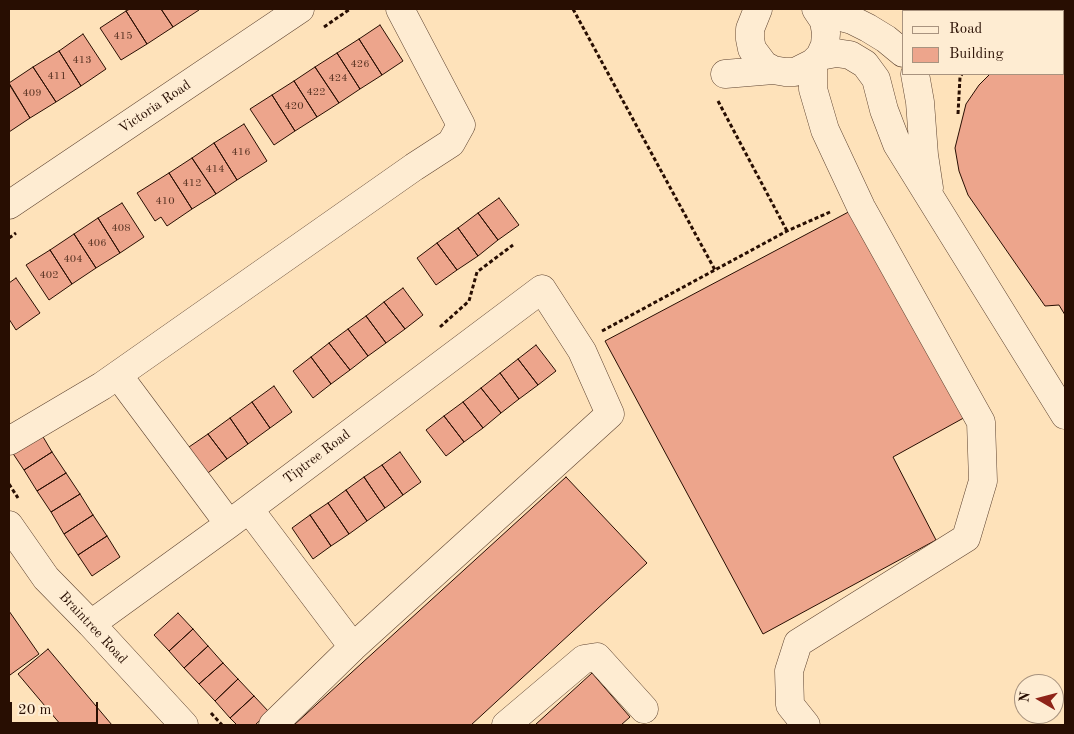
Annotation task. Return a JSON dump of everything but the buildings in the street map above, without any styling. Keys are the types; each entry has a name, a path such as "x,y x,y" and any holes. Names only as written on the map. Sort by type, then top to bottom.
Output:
{"street":[{"name":"Victoria Road","path":"9,205 300,9"},
{"path":"9,441 118,375 451,143 461,125 400,9"},
{"path":"758,9 750,29 752,49 764,65 779,71 825,130"},
{"path":"817,10 852,20 886,39 902,52"},
{"path":"806,725 790,705 789,671 798,644 966,538 984,481 982,422 861,207 825,130 813,89 816,59 825,45 826,33 824,21 817,10"},
{"path":"750,39 725,74 795,72 816,59 836,53 850,55 865,64 876,78 884,110 897,144 1065,415"},
{"path":"914,75 920,102 924,155 931,199"},
{"name":"Tiptree Road","path":"91,624 239,516 542,289 582,351 610,414 354,647"},
{"path":"118,375 354,647 274,725"},
{"name":"Braintree Road","path":"9,525 46,578 184,725"},
{"path":"506,725 584,659 597,658 644,709"}],"path":[{"path":"573,9 715,270"},
{"path":"958,114 961,75"},
{"path":"717,99 787,231"},
{"path":"600,332 787,231 830,212"},
{"path":"435,331 469,301 477,272 513,244"},
{"path":"9,484 19,499"},
{"path":"210,712 222,725"}]}
